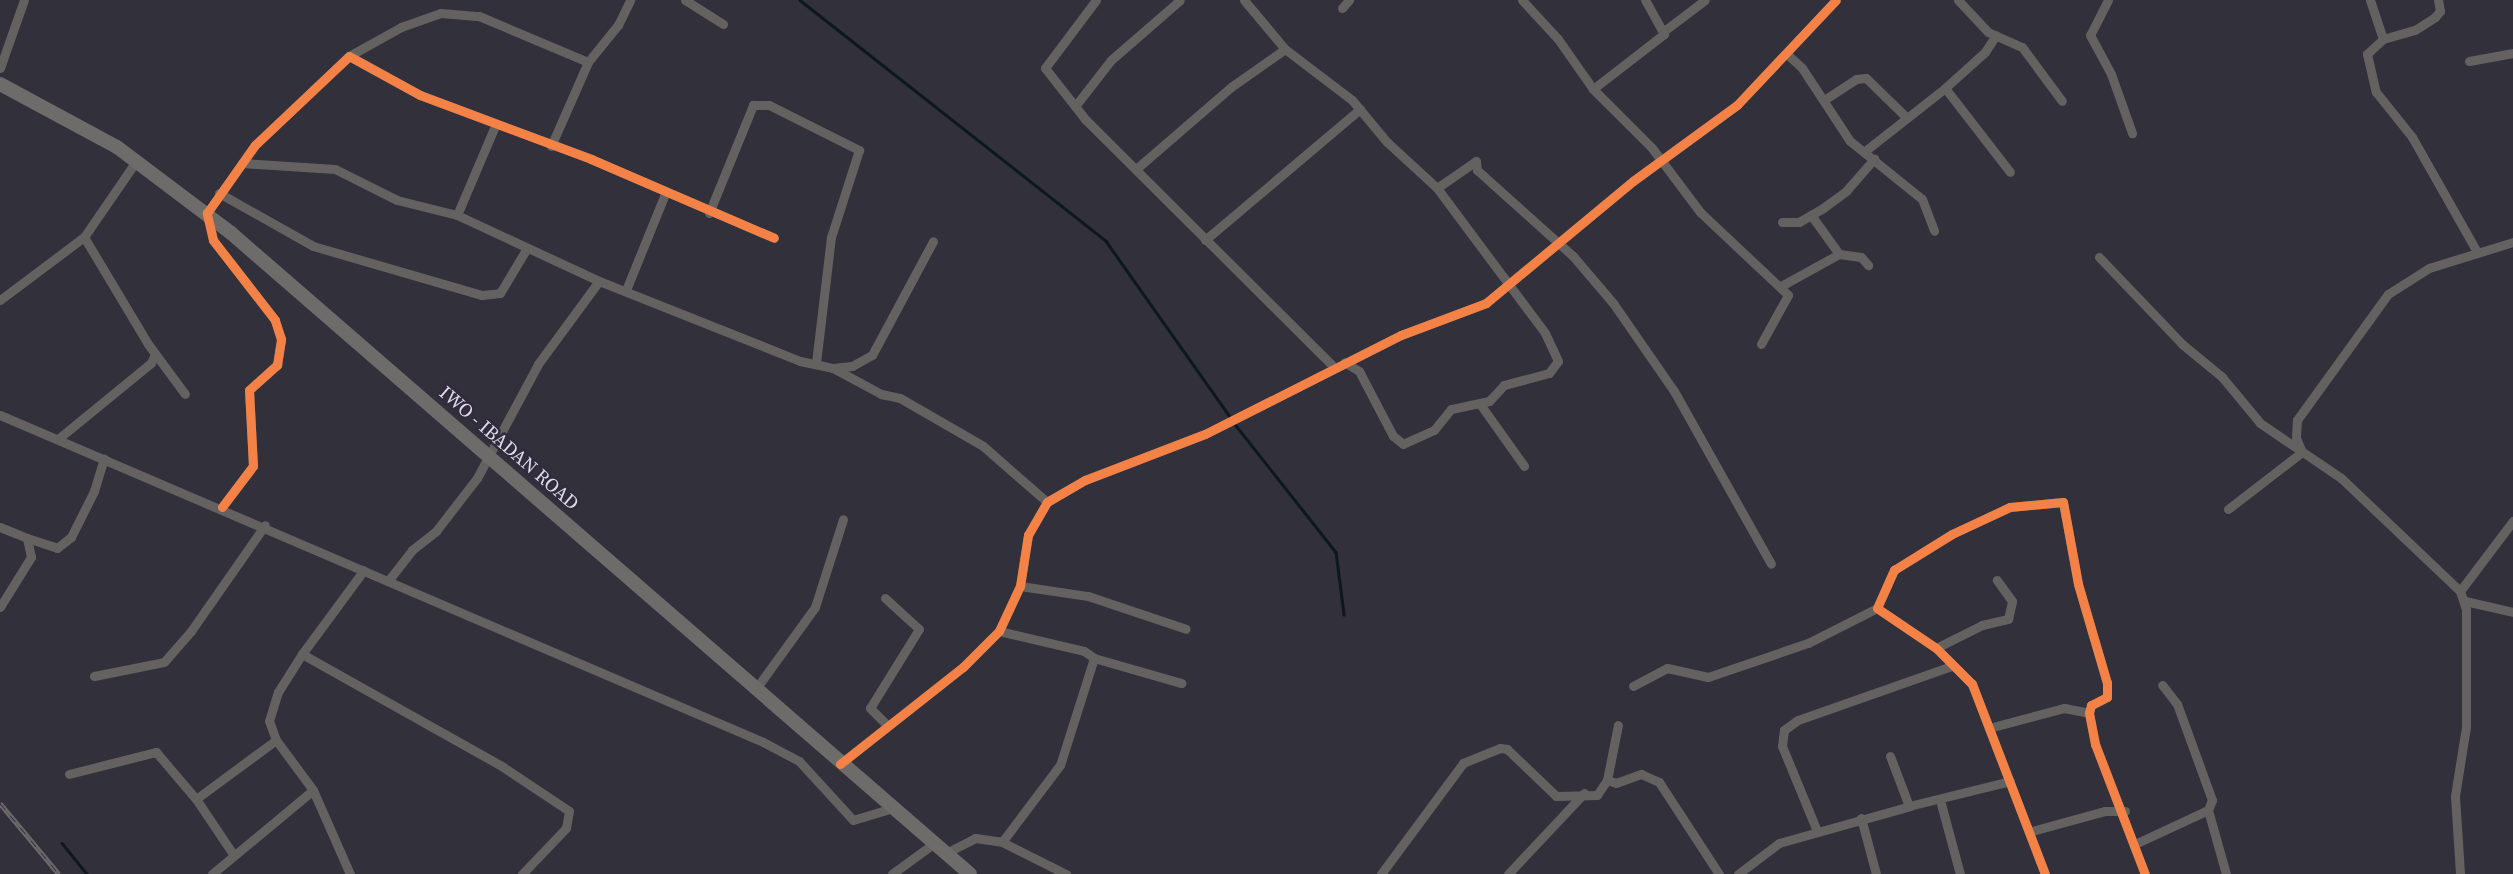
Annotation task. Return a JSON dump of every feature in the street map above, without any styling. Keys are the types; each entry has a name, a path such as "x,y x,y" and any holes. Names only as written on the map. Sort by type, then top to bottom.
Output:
{"main road":[{"name":"IWO - IBADAN ROAD","path":"0,84 59,113 137,160 207,213 840,765 970,874"}],"street":[{"path":"0,68 24,0"},
{"path":"551,146 589,62 618,25 630,0"},
{"path":"685,0 723,24"},
{"path":"1096,0 1045,68 1136,169 1335,367"},
{"path":"1076,105 1111,60 1180,0"},
{"path":"1244,0 1285,49 1360,109 1387,142 1437,188 1508,287 1545,333 1558,361 1549,373 1510,383 1480,404 1451,409 1434,430 1403,444 1393,436 1359,371 1344,362"},
{"path":"1342,8 1349,0"},
{"path":"1522,0 1558,39 1592,89 1662,162 1700,212 1781,286 1790,299 1761,344"},
{"path":"1645,0 1664,31"},
{"path":"1592,89 1661,38 1664,31 1705,0"},
{"path":"840,765 963,667 999,631 1020,586 1028,535 1047,502 1085,480 1205,434 1344,362 1486,303 1558,242 1717,122 1787,54 1836,0"},
{"path":"1958,0 1996,35 2022,47 2062,101"},
{"path":"2108,0 2090,35 2111,74 2132,133"},
{"path":"2370,0 2383,38"},
{"path":"2438,0 2440,11 2435,17 2415,30 2383,38 2367,54 2376,92 2412,137 2476,250"},
{"path":"222,507 253,466 249,390 277,365 281,339 275,320 213,240 207,213 255,145 349,56 401,27 441,13 479,16 589,62"},
{"path":"1865,151 1945,88 1984,52 1996,35"},
{"path":"1136,169 1231,87 1285,49"},
{"path":"2469,61 2513,53"},
{"path":"1787,54 1802,68 1850,141 1922,199 1934,231"},
{"path":"349,56 420,95 774,238"},
{"path":"1824,100 1856,79 1866,78 1907,118"},
{"path":"1945,88 2010,172"},
{"path":"709,213 753,105 769,105 859,150 831,237 816,363"},
{"path":"1205,240 1360,109"},
{"path":"457,215 495,127"},
{"path":"1782,222 1799,222 1811,215 1846,191 1874,159"},
{"path":"0,300 84,237 137,160"},
{"path":"1437,188 1476,161 1477,170 1558,242 1613,303 1674,391 1771,564"},
{"path":"242,163 335,169 397,200 457,215 599,281 800,361 832,368 881,394 900,398 983,446 1047,502"},
{"path":"219,193 313,246 482,295 500,293 527,248"},
{"path":"626,290 665,194"},
{"path":"1811,215 1839,254"},
{"path":"84,237 155,354 186,394"},
{"path":"832,368 852,366 872,355 933,241"},
{"path":"2302,452 2296,438 2297,420 2388,294 2429,268 2476,250 2513,242"},
{"path":"1781,286 1839,254 1861,257 1868,265"},
{"path":"2099,257 2182,344 2216,370 2260,423 2341,478 2407,536 2460,591 2465,601 2466,727 2455,796 2460,874"},
{"path":"388,581 412,550 436,531 491,458 521,391 599,281"},
{"path":"58,439 151,363 155,354"},
{"path":"1480,404 1524,466"},
{"path":"0,415 265,525 388,581 763,742 799,761 853,820 893,808"},
{"path":"2228,509 2302,452"},
{"path":"0,527 57,548 71,537 94,491 104,459"},
{"path":"1633,686 1667,668 1708,677 1808,643 1877,608 1894,570 1952,534 2010,507 2063,502 2078,584 2107,683 2107,697 2091,705 2088,713 2095,744 2137,843 2145,874"},
{"path":"755,690 815,607 843,519"},
{"path":"2460,591 2513,521"},
{"path":"94,676 164,662 191,631 265,525"},
{"path":"0,607 31,557 27,538"},
{"path":"350,874 313,790 276,740 271,710 302,653 364,570"},
{"path":"1936,649 1982,625 2008,619 2012,601 1997,580"},
{"path":"1020,586 1088,596 1186,629"},
{"path":"885,598 919,629 870,708 887,725"},
{"path":"2465,601 2513,612"},
{"path":"1877,608 1936,649 1972,684 2032,831 2045,874"},
{"path":"999,631 1084,651 1094,658 1181,683"},
{"path":"302,653 503,767 569,811 566,828 522,874"},
{"path":"1002,842 1060,765 1094,658"},
{"path":"1817,831 1782,746 1784,730 1798,720 1951,666"},
{"path":"2162,685 2177,704 2210,790 2208,810 2226,874"},
{"path":"1989,728 2064,708 2088,713"},
{"path":"1381,874 1472,756 1507,749 1556,796 1584,793 1597,795 1607,780 1618,725"},
{"path":"196,799 276,740"},
{"path":"69,774 156,752 196,799 233,854"},
{"path":"1890,756 1911,806"},
{"path":"1607,780 1616,783 1641,774 1659,782 1719,874"},
{"path":"1738,874 1779,843 1861,818 2010,781"},
{"path":"212,874 313,790"},
{"path":"1508,874 1584,793"},
{"path":"1940,800 1961,874"},
{"path":"2137,843 2208,810"},
{"path":"2032,831 2105,811 2124,811"},
{"path":"1861,818 1877,874"},
{"path":"946,853 975,838 1002,842 1066,874"},
{"path":"892,874 933,844"}],"waterway":[{"path":"800,0 1106,241 1230,417"},
{"path":"1234,423 1336,552 1344,614"},
{"path":"62,843 87,874"}],"railway":[{"path":"0,803 59,874"}],"cycle path":[{"path":"840,764 963,667 999,631 1020,586 1028,535 1047,502 1085,480 1205,434 1401,335 1486,303 1633,181 1737,105 1836,0"},
{"path":"222,507 253,466 249,390 277,365 281,339 275,320 213,240 207,213 255,145 349,56 420,95 591,159 774,238"},
{"path":"2045,874 1972,684 1936,648 1877,608 1894,570 1952,534 2010,507 2063,502 2078,584 2107,683 2107,697 2091,705 2089,713 2095,744 2145,874"}]}
